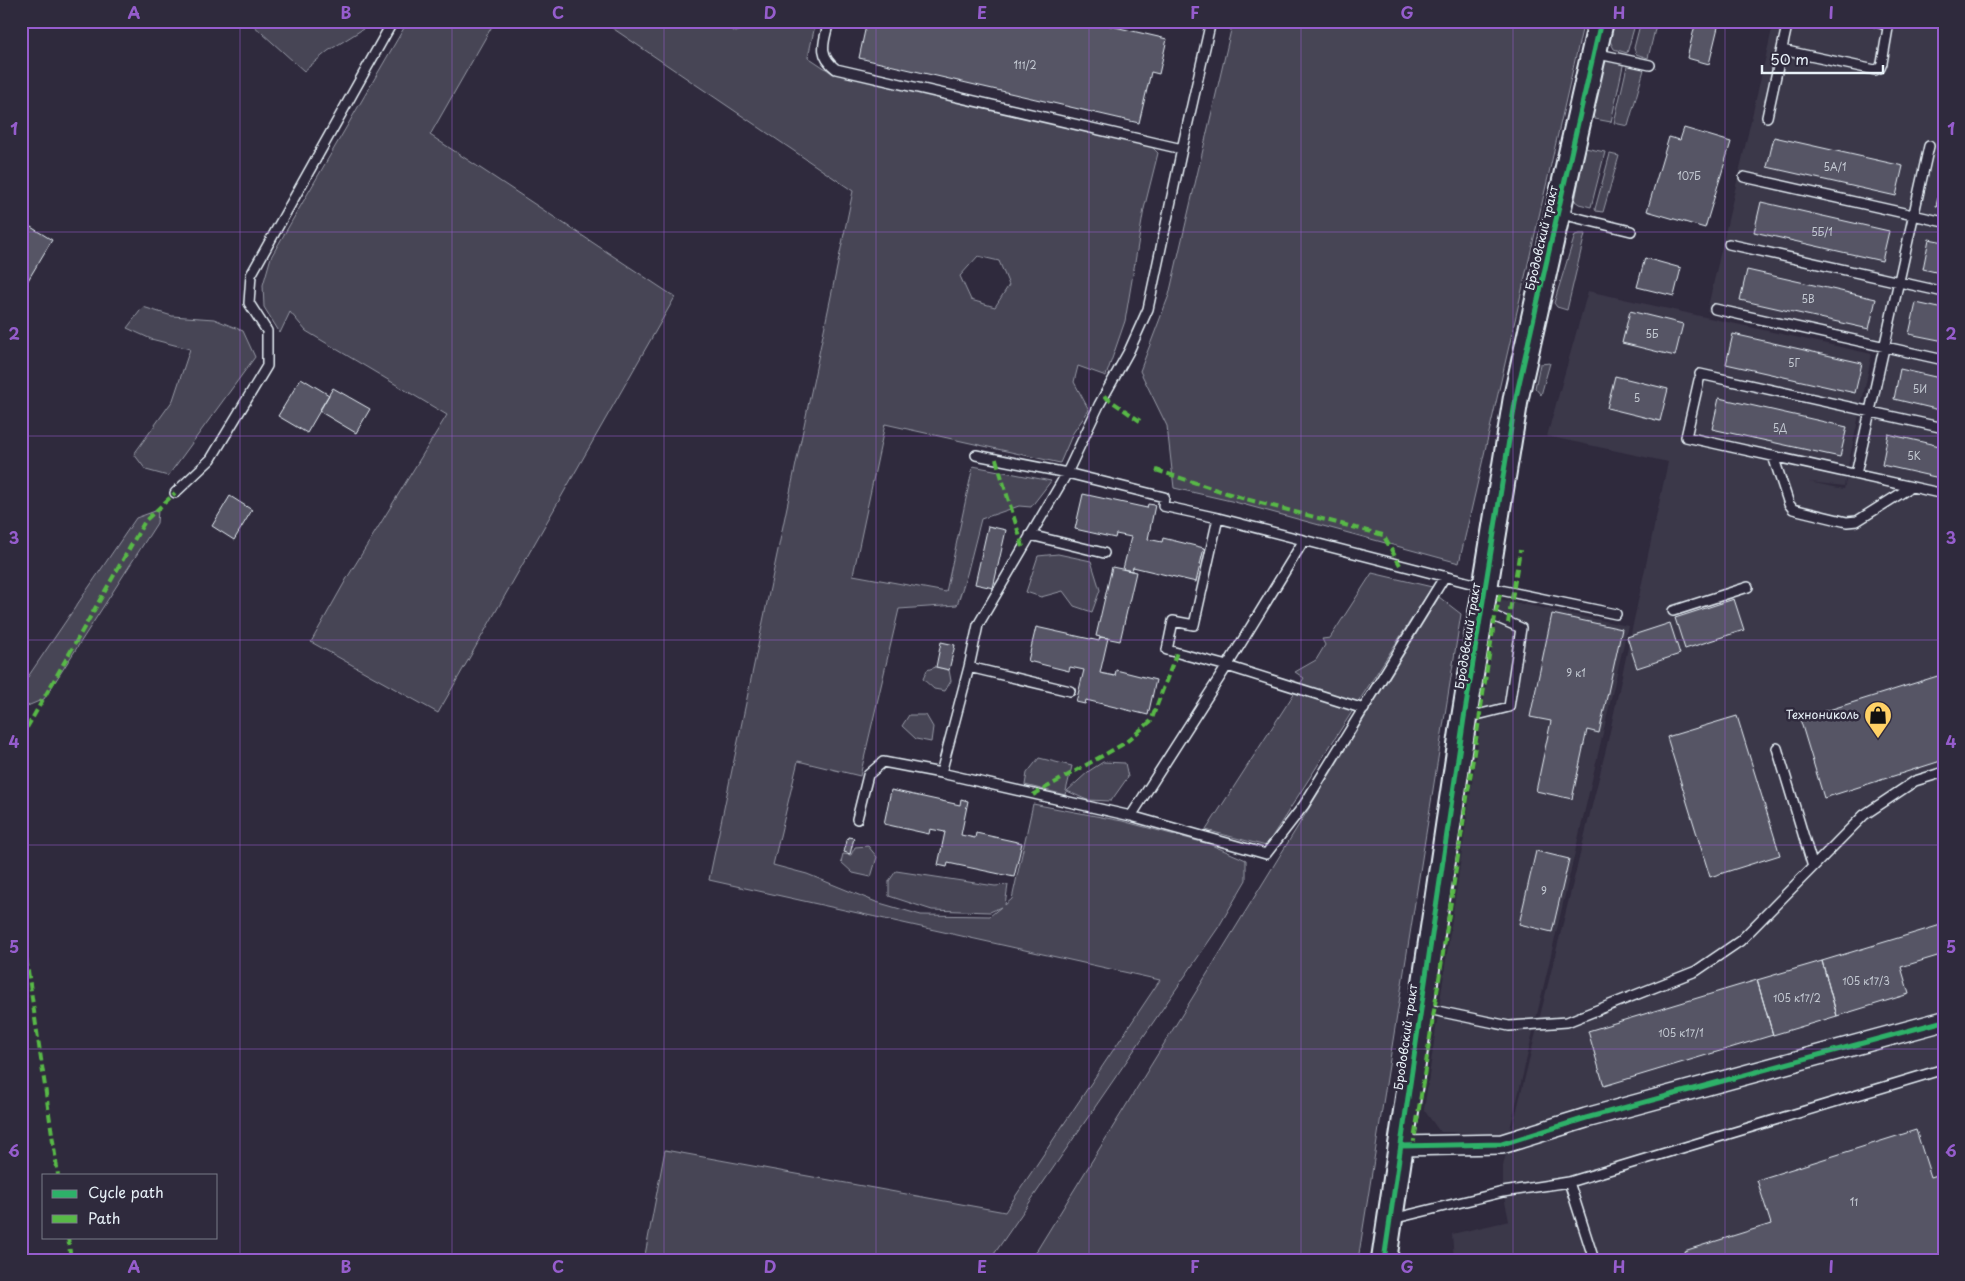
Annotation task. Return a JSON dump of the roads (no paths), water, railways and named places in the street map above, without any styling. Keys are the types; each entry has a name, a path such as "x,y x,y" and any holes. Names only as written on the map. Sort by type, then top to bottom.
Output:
{"street":[{"name":"Бродовский тракт","path":"1384,1260 1464,718 1516,397 1601,21"},
{"path":"1400,1146 1502,1144 1586,1118 1944,1021"}],"lane":[{"path":"175,493 211,459 267,366 267,331 249,303 251,275 393,21"},
{"path":"829,21 822,49 827,62 836,69 1182,149"},
{"path":"941,773 969,667 978,624 1068,473 1099,406 1129,351 1148,309 1211,21"},
{"path":"1767,118 1788,21"},
{"path":"1782,50 1875,70 1880,68 1882,63 1888,28 1886,25 1874,21"},
{"path":"1594,53 1650,66"},
{"path":"1856,474 1929,146"},
{"path":"1744,178 1944,222"},
{"path":"1557,213 1631,231"},
{"path":"1729,244 1944,292"},
{"path":"1715,309 1944,360"},
{"path":"1944,428 1699,377 1686,437 1944,494"},
{"path":"976,455 1068,473 1164,497 1162,506 1218,518 1486,587 1616,614"},
{"path":"1773,456 1788,504 1793,509 1847,522 1857,521 1911,487"},
{"path":"1218,518 1194,625 1172,621 1167,650 1227,666 1364,709"},
{"path":"1030,536 1104,553"},
{"path":"1131,816 1227,666 1304,540"},
{"path":"858,819 868,775 883,762 941,773 1131,816 1266,854 1304,805 1445,576"},
{"path":"1673,611 1748,587"},
{"path":"1464,718 1509,707 1521,628 1482,611"},
{"path":"969,667 1070,691"},
{"path":"1776,748 1813,867"},
{"path":"1420,1008 1509,1026 1546,1025 1567,1022 1696,971 1740,941 1864,815 1915,781 1944,772"},
{"path":"1390,1220 1503,1192 1569,1182 1944,1070"},
{"path":"1569,1182 1594,1260"}],"place":[{"name":"Технониколь","path":"1878,739"}]}
